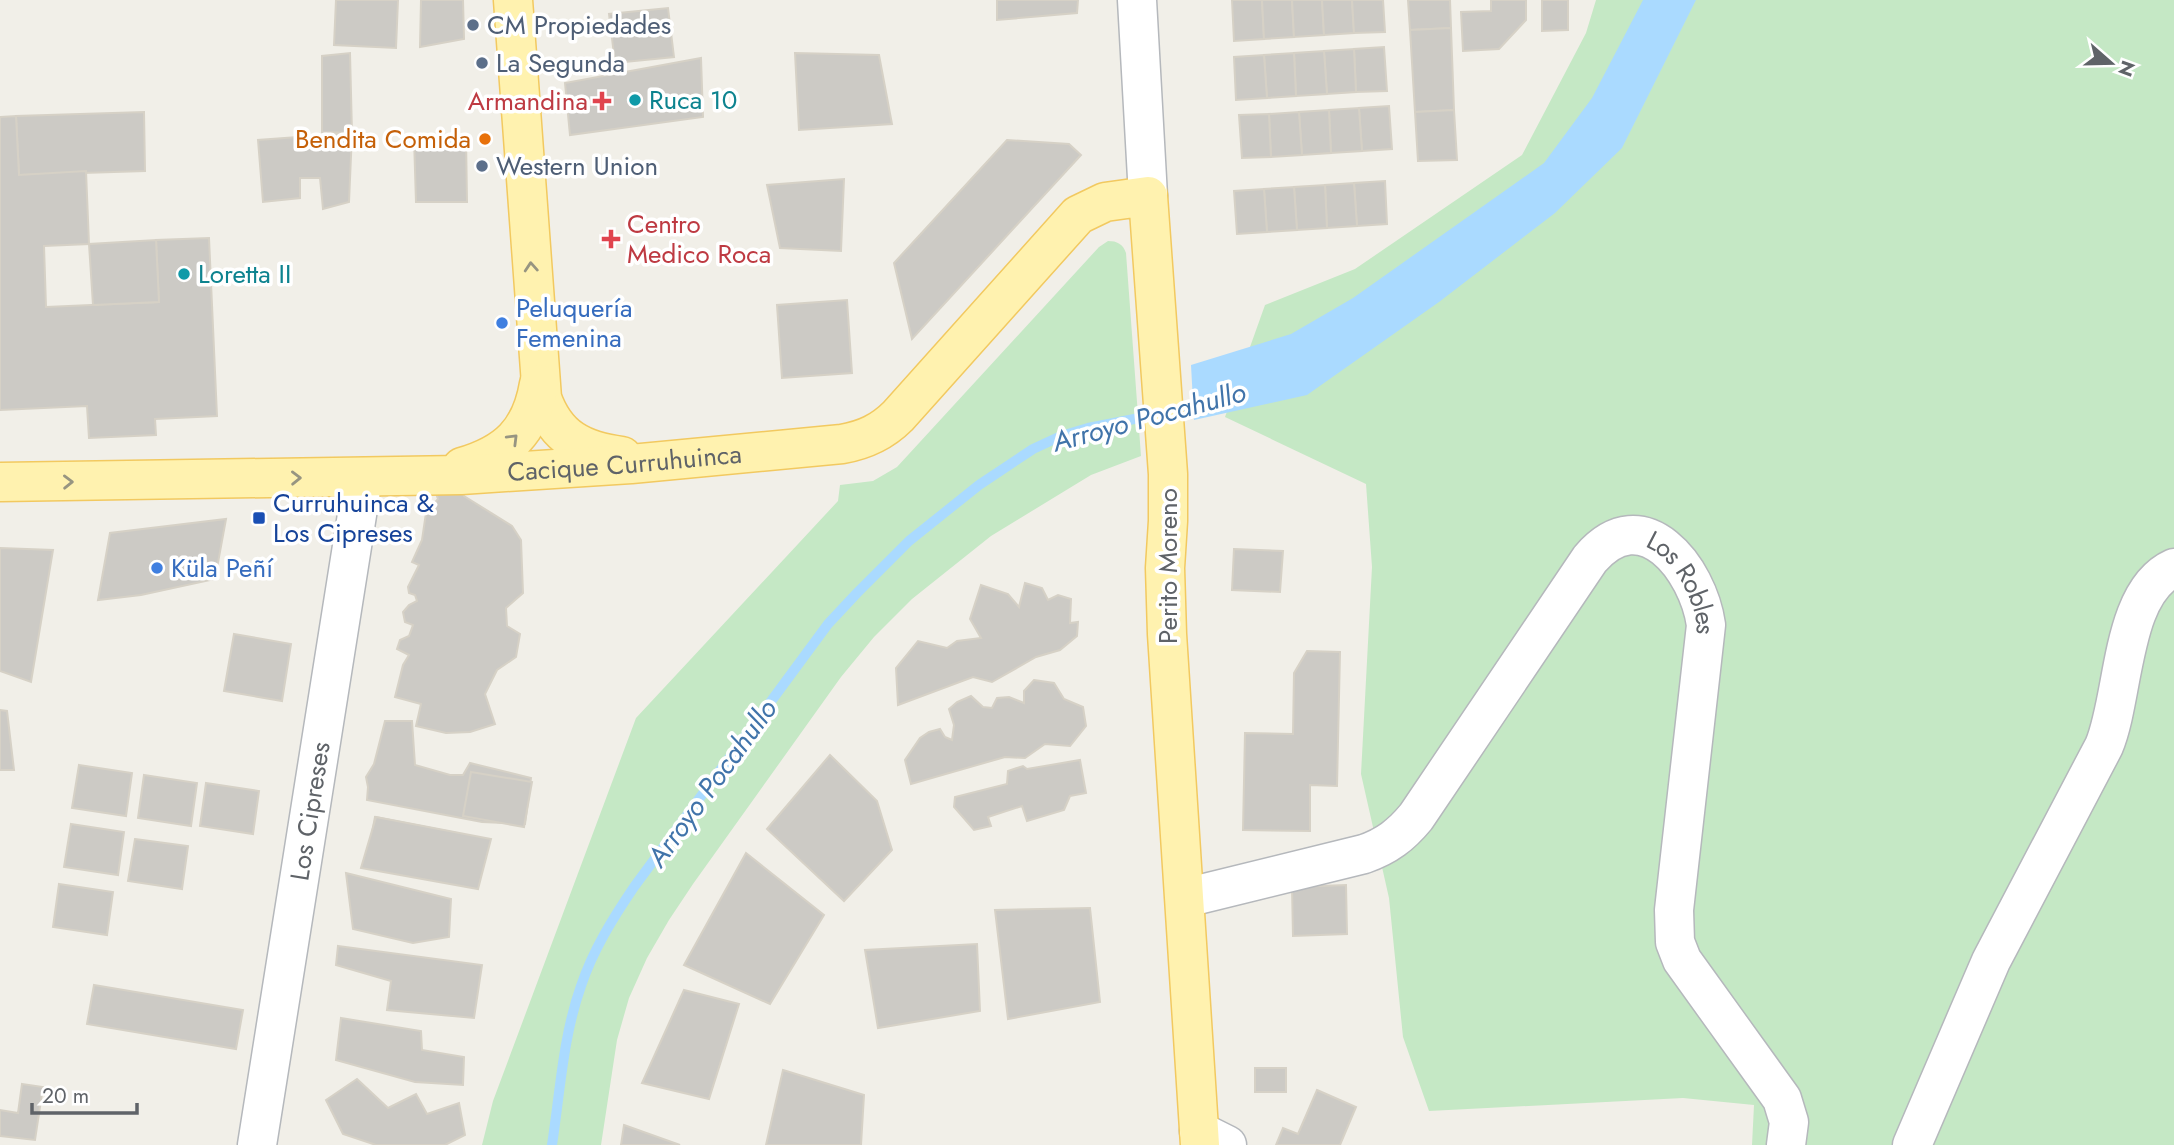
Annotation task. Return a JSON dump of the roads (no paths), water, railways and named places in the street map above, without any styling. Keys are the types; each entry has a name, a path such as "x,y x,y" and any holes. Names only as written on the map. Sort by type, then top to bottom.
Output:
{"main road":[{"path":"513,0 539,384 546,411 573,442 597,452 659,461"},
{"name":"Perito Moreno","path":"1148,196 1167,454 1166,613 1185,898 1209,1141"},
{"name":"Cacique Curruhuinca","path":"0,482 429,476 576,468 842,444 874,435 898,415 1070,222 1105,202 1148,196"},
{"path":"429,476 488,458 511,443 533,410 539,384"}],"street":[{"name":"Perito Moreno","path":"1138,0 1148,196"},
{"name":"Los Cipreses","path":"257,1145 363,477"},
{"name":"Los Robles","path":"1185,898 1364,854 1394,840 1416,817 1590,559 1611,539 1635,534 1646,537 1658,543 1676,559 1700,599 1706,625 1674,910 1675,942 1682,960 1782,1099 1788,1122 1786,1145"},
{"path":"1912,1145 1991,961 2104,746 2115,711 2131,628 2140,601 2158,579 2174,568"}],"water":[{"path":"1643,0 1696,0 1622,148 1555,213 1439,302 1307,395 1194,420 1191,365 1291,334 1353,298 1544,163 1592,98"}],"waterway":[{"name":"Arroyo Pocahullo","path":"552,1145 563,1065 575,1005 586,973 611,922 828,624 909,541 979,485 1033,449 1061,436 1088,428 1206,405"}],"place":[{"name":"CM Propiedades","path":"473,25"},
{"name":"La Segunda","path":"482,63"},
{"name":"Ruca 10","path":"635,100"},
{"name":"Armandina","path":"602,101"},
{"name":"Bendita Comida","path":"485,139"},
{"name":"Western Union","path":"482,166"},
{"name":"Centro Medico Roca","path":"611,239"},
{"name":"Loretta II","path":"184,274"},
{"name":"Peluquería Femenina","path":"502,323"},
{"name":"Curruhuinca & Los Cipreses","path":"259,518"},
{"name":"Küla Peñí","path":"157,568"}]}
